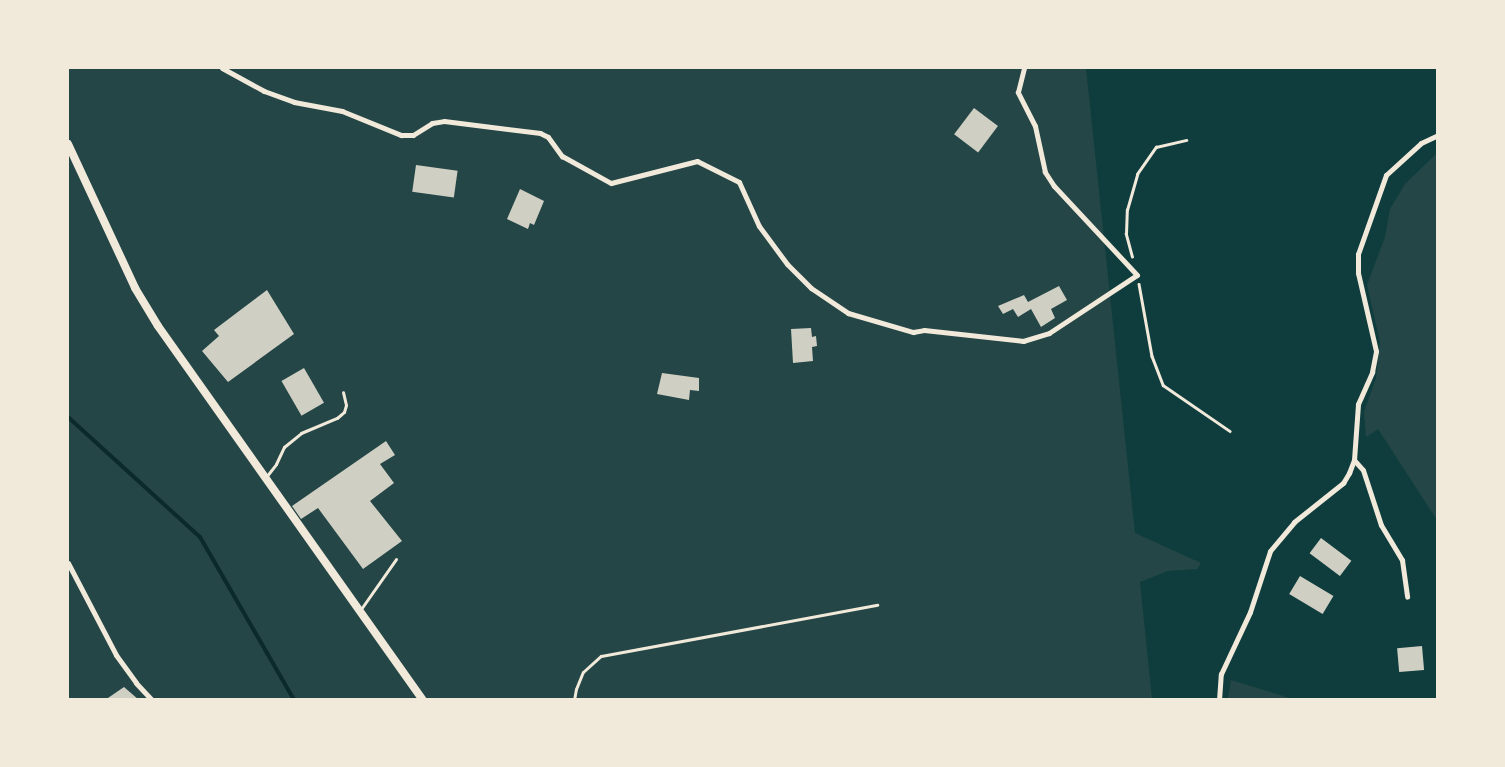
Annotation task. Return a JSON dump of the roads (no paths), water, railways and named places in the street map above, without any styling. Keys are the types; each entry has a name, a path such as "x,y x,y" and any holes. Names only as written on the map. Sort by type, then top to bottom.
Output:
{"street":[{"path":"222,68 264,90 294,102 342,111 401,135 413,135 432,123 444,121 540,133 548,137 562,156 611,183 696,161 739,182 746,201 764,234 795,273 823,297 854,316 913,332 924,330 1023,341 1049,333 1137,275 1054,186 1045,172 1035,126 1018,92 1024,68"},
{"path":"1219,700 1221,674 1250,612 1270,551 1294,522 1343,482 1354,460 1358,404 1372,372 1376,351 1358,273 1358,254 1386,175 1421,143 1438,135"},
{"path":"68,144 135,288 158,326 423,700"},
{"path":"1354,460 1363,470 1380,525 1402,560 1407,597"},
{"path":"68,563 116,655 136,683 152,700"}],"lane":[{"path":"266,477 276,464 284,447 302,433 338,418 344,412 346,405 342,392"},
{"path":"361,610 396,559"},
{"path":"574,700 583,672 601,656 877,605"}],"waterway":[{"path":"68,417 200,537 294,700"}]}
